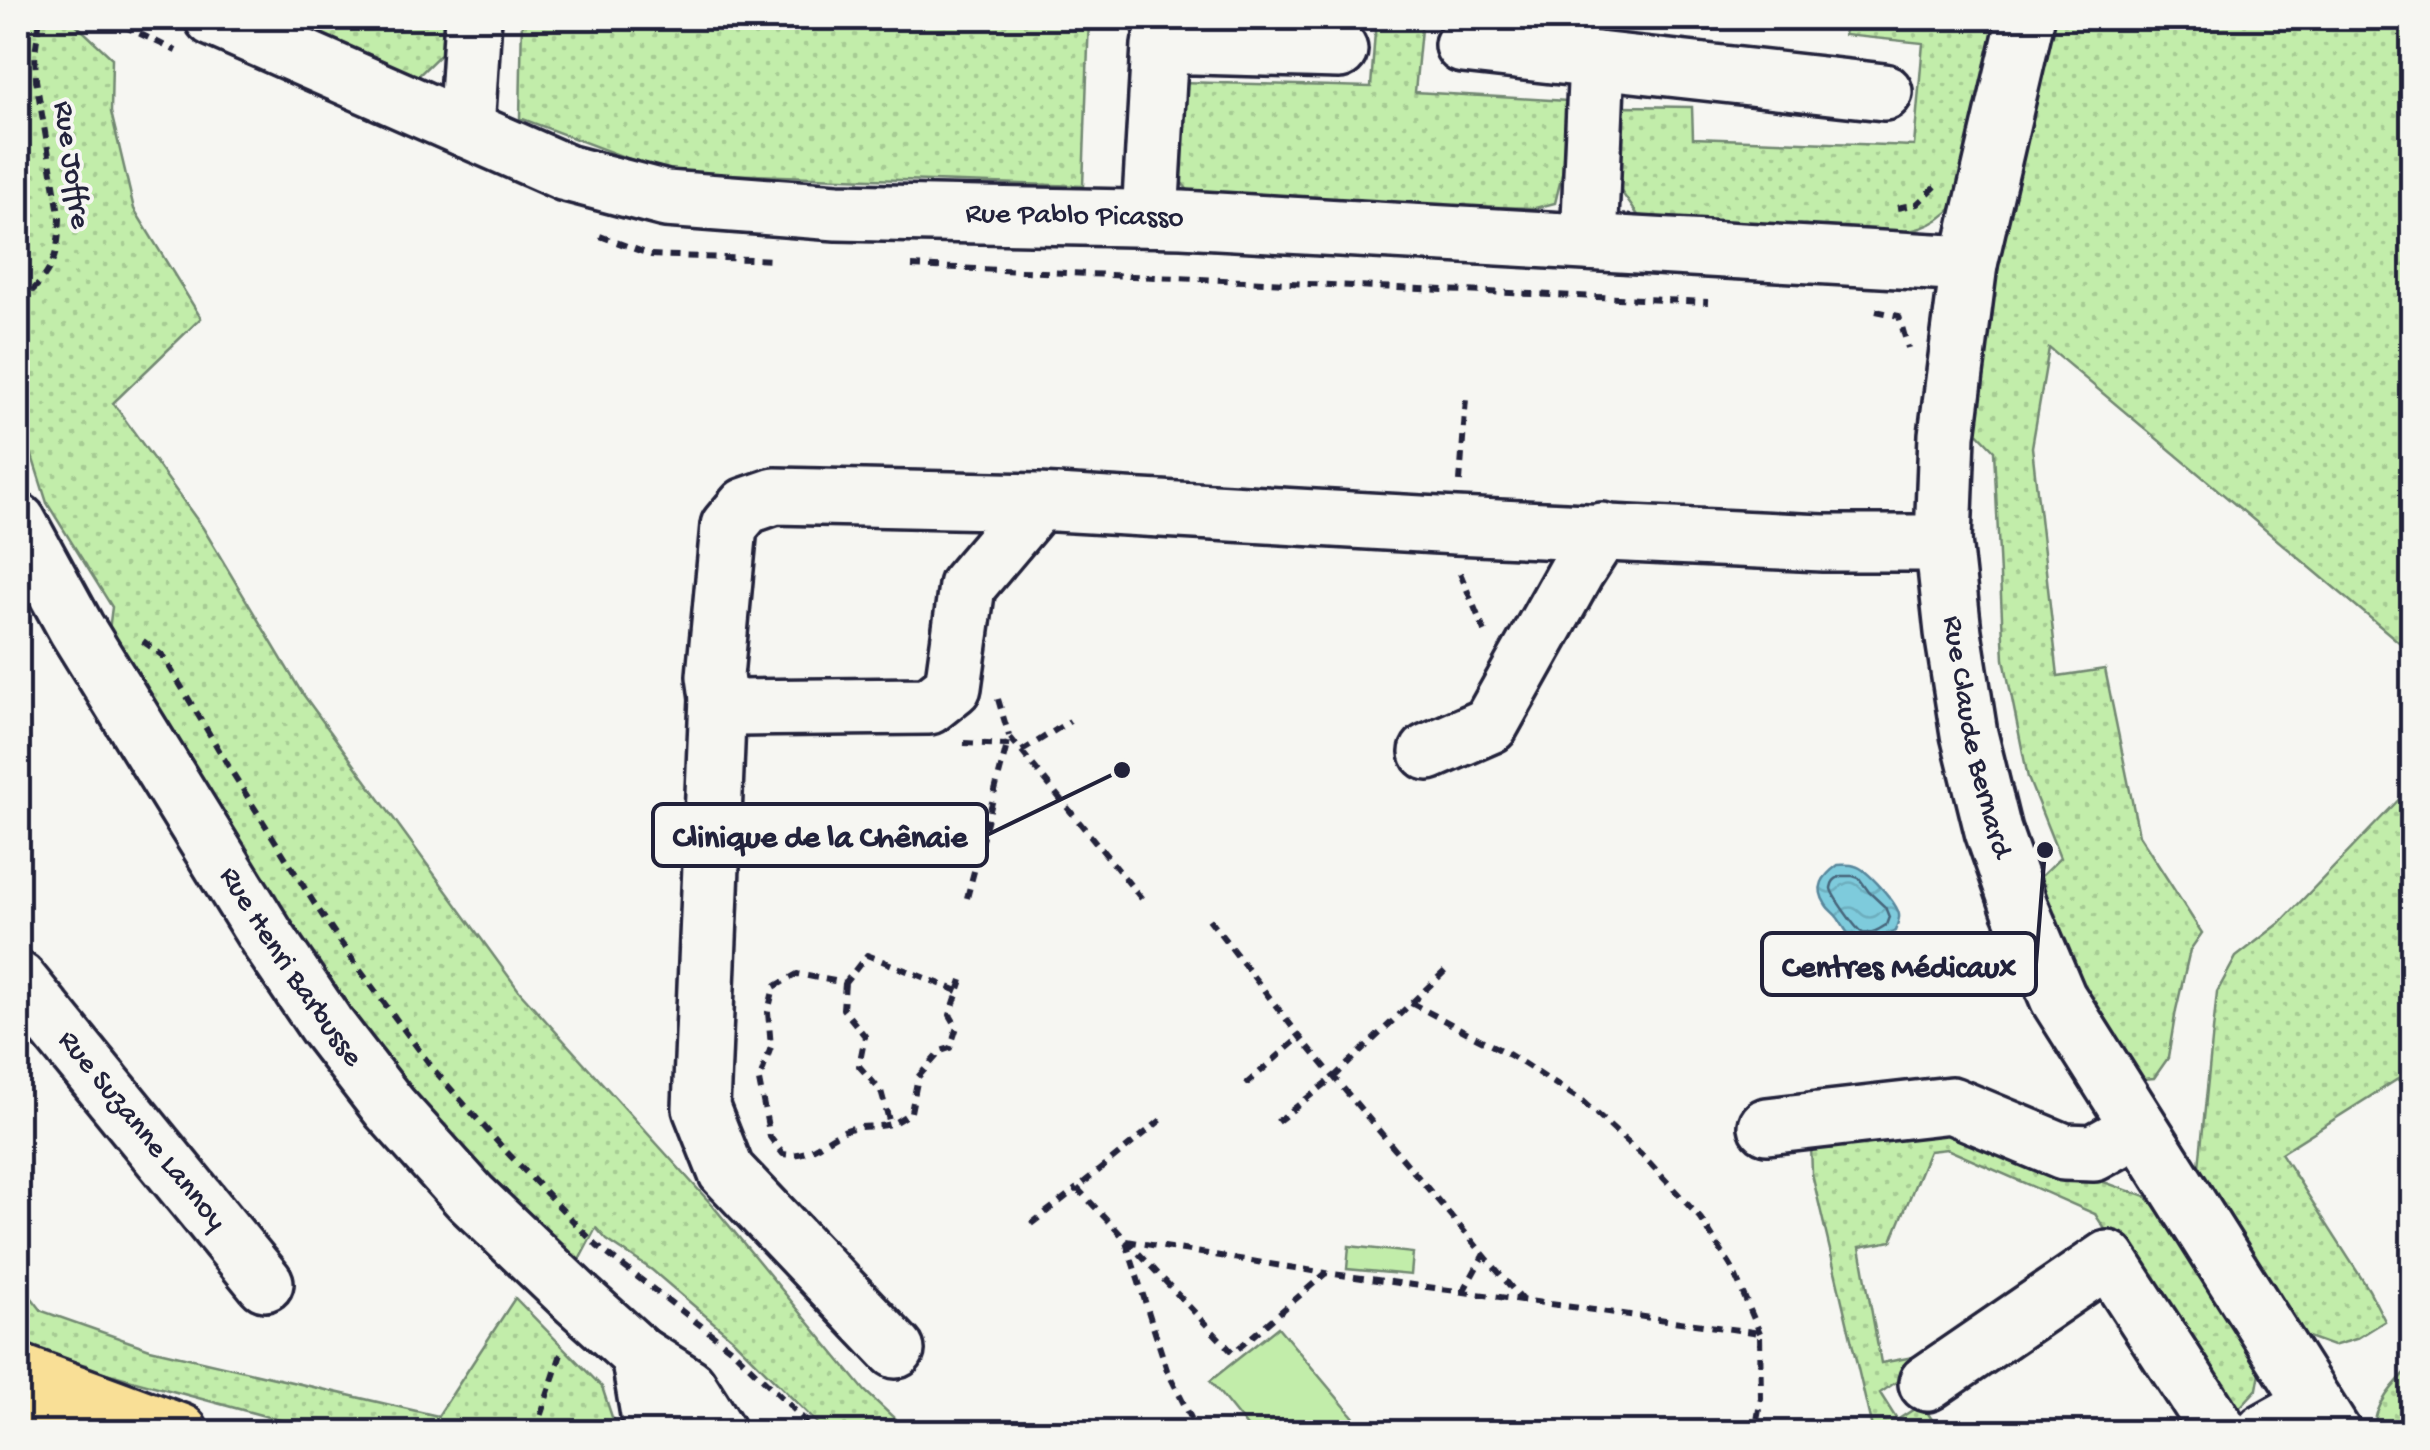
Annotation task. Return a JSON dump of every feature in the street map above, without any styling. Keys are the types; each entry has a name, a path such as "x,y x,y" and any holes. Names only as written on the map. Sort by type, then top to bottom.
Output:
{"main road":[{"path":"18,1372 180,1432"},
{"path":"18,1416 79,1427 160,1432"}],"street":[{"name":"Rue Pablo Picasso","path":"213,18 566,173 666,199 837,212 1150,218 1969,264"},
{"path":"466,129 473,18"},
{"name":"Rue Claude Bernard","path":"2026,18 1969,264 1947,435 1943,540 1969,734 1993,830 2058,998 2323,1418"},
{"path":"1150,218 1160,44 1339,50"},
{"path":"1463,45 1884,92"},
{"path":"1589,242 1598,60"},
{"path":"896,1350 726,1170 701,1108 718,697 715,676 729,526 746,506 775,496 1038,502 1824,543 1943,540"},
{"path":"718,697 738,708 928,706 952,687 967,586 1038,502"},
{"path":"1428,752 1490,725 1602,532"},
{"name":"Rue Henri Barbusse","path":"28,540 86,644 268,941 347,1053 390,1108 471,1198 639,1354 688,1386 717,1432"},
{"name":"Rue Suzanne Lannoy","path":"18,980 265,1283"},
{"path":"1767,1126 1951,1105 2064,1152 2094,1153 2139,1128"},
{"path":"1927,1383 2108,1259 2220,1432"},
{"path":"639,1354 652,1432"},
{"path":"2264,1432 2323,1418"}],"path":[{"name":"Rue Joffre","path":"18,304 52,270 59,242 60,219 36,80 40,18"},
{"path":"1893,209 1916,204 1945,178"},
{"path":"18,448 28,540"},
{"path":"132,634 163,656 314,903 434,1070 598,1246 734,1351 816,1432"},
{"path":"1022,751 1070,720"},
{"path":"967,898 1009,736 1142,900"},
{"path":"1208,919 1300,1037 1522,1301"},
{"path":"890,1124 881,1091 859,1066 865,1036 844,1009 845,983 867,956 958,990"},
{"path":"1277,1122 1334,1077 1445,971"},
{"path":"845,983 797,974 774,988 768,1012 772,1046 758,1081 770,1136 783,1154 796,1156 851,1128 890,1124 911,1112 918,1078 941,1050 950,1048 957,1028 950,1015 962,980"},
{"path":"1412,1004 1510,1055 1582,1100 1648,1161 1700,1219 1732,1268 1760,1334 1761,1398 1755,1432"},
{"path":"1246,1084 1300,1037"},
{"path":"1031,1224 1161,1120"},
{"path":"1077,1188 1233,1353 1326,1274"},
{"path":"1126,1241 1326,1274 1760,1334"},
{"path":"1126,1241 1166,1370 1198,1432"},
{"path":"1463,1292 1484,1254"}],"green space":[{"path":"18,18 69,18 112,58 111,112 134,209 201,318 113,403 203,528 300,690 520,992 713,1206 865,1391 909,1432 826,1432 734,1340 596,1228 577,1264 501,1199 329,999 108,638 112,607 47,503 25,434 18,382"},
{"path":"263,18 449,18 444,51 415,79"},
{"path":"522,18 1089,18 1083,186 664,172 520,118"},
{"path":"1376,18 1422,18 1415,92 1567,101 1567,154 1555,203 1535,208 1195,199 1178,178 1181,82 1371,87"},
{"path":"1847,18 2008,18 1956,204 1947,213 1921,228 1878,234 1640,218 1620,190 1624,106 1692,107 1693,138 1914,146 1923,43 1844,35"},
{"path":"2049,18 2412,18 2412,653 2049,348 2032,447 2058,676 2105,669 2139,835 2202,933 2190,950 2168,1058 2154,1078 2132,1080 2106,1044 2033,884 2060,858 2028,778 2004,659 1994,450 1970,425 1995,253"},
{"path":"2412,786 2412,1099 2398,1079 2281,1153 2385,1321 2356,1339 2333,1346 2300,1334 2198,1176 2217,992 2236,957 2280,923"},
{"path":"1947,1126 2146,1197 2162,1214 2261,1367 2257,1389 2229,1419 2095,1214 1947,1149 1929,1151 1892,1241 1860,1247 1881,1363 1940,1352 1880,1393 1897,1420 1922,1404 1940,1432 1873,1432 1812,1174 1811,1143"},
{"path":"1349,1246 1413,1253 1411,1275 1347,1269"},
{"path":"18,1280 42,1311 150,1349 438,1416 515,1298 602,1387 614,1423 612,1432 324,1432 18,1353"},
{"path":"1278,1327 1366,1432 1251,1432 1210,1381"},
{"path":"2412,1366 2412,1432 2374,1432 2381,1404"}],"water":[{"path":"1838,865 1860,868 1881,887 1899,915 1895,931 1868,944 1854,940 1821,893 1824,878"}],"place":[{"name":"Clinique de la Chênaie","path":"1122,770"},
{"name":"Centres Médicaux","path":"2045,850"}]}
